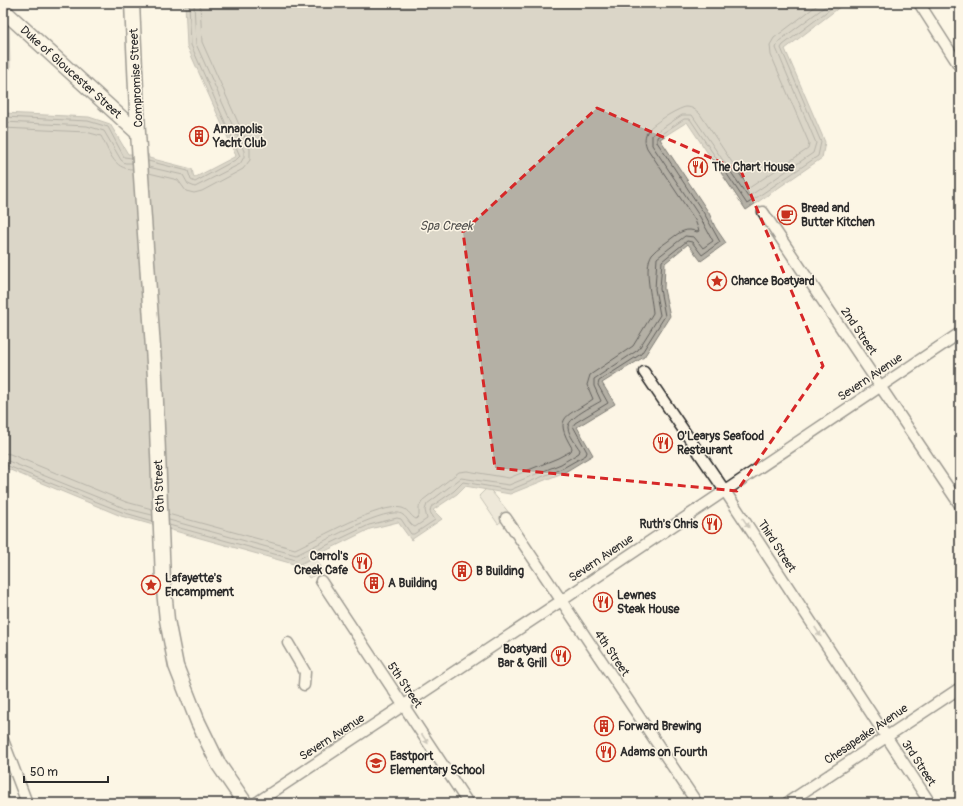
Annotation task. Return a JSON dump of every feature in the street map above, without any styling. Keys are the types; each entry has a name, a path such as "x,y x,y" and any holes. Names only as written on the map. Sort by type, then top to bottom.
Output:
{"main road":[{"name":"Compromise Street","path":"132,3 140,153"},
{"name":"Duke of Gloucester Street","path":"3,10 138,133"},
{"name":"6th Street","path":"140,153 155,378 163,580 167,620 176,666 198,722 219,765 245,803"}],"street":[{"path":"919,3 960,67"},
{"name":"2nd Street","path":"763,212 960,505"},
{"name":"Severn Avenue","path":"256,803 561,601 960,333"},
{"name":"Third Street","path":"644,372 725,491 886,736"},
{"name":"4th Street","path":"506,518 697,803"},
{"name":"5th Street","path":"321,581 468,803"},
{"path":"288,643 305,672 304,686"},
{"name":"Chesapeake Avenue","path":"787,803 960,688"},
{"name":"3rd Street","path":"886,736 930,803"},
{"path":"3,740 26,803"}],"highlighted area":[{"path":"597,108 741,171 823,366 737,491 495,468 463,232"}],"shaded area":[{"path":"3,25 9,26 10,69 3,69"},
{"path":"488,487 510,514 498,524 479,496"},
{"path":"315,556 322,571 309,578 301,564"}],"water":[{"name":"Spa Creek","path":"185,3 845,3 785,49 825,142 822,158 746,210 687,122 660,139 709,213 715,227 726,243 701,261 688,244 665,263 664,289 670,316 644,357 602,383 615,404 577,427 593,455 565,472 510,494 465,486 457,494 433,510 442,519 411,540 398,522 370,529 297,565 121,516 3,467 3,113 89,117 110,124 128,154 148,154 149,158 192,169 194,178 236,156 187,46"}],"place":[{"name":"Annapolis Yacht Club","path":"199,136"},
{"name":"The Chart House","path":"698,167"},
{"name":"Bread and Butter Kitchen","path":"787,215"},
{"name":"Chance Boatyard","path":"717,281"},
{"name":"O'Learys Seafood Restaurant","path":"663,443"},
{"name":"Ruth's Chris","path":"712,524"},
{"name":"Carrol's Creek Cafe","path":"362,563"},
{"name":"B Building","path":"462,571"},
{"name":"A Building","path":"374,583"},
{"name":"Lafayette's Encampment","path":"151,585"},
{"name":"Lewnes Steak House","path":"603,602"},
{"name":"Boatyard Bar & Grill","path":"561,656"},
{"name":"Forward Brewing","path":"604,726"},
{"name":"Adams on Fourth","path":"606,752"},
{"name":"Eastport Elementary School","path":"376,763"}]}
